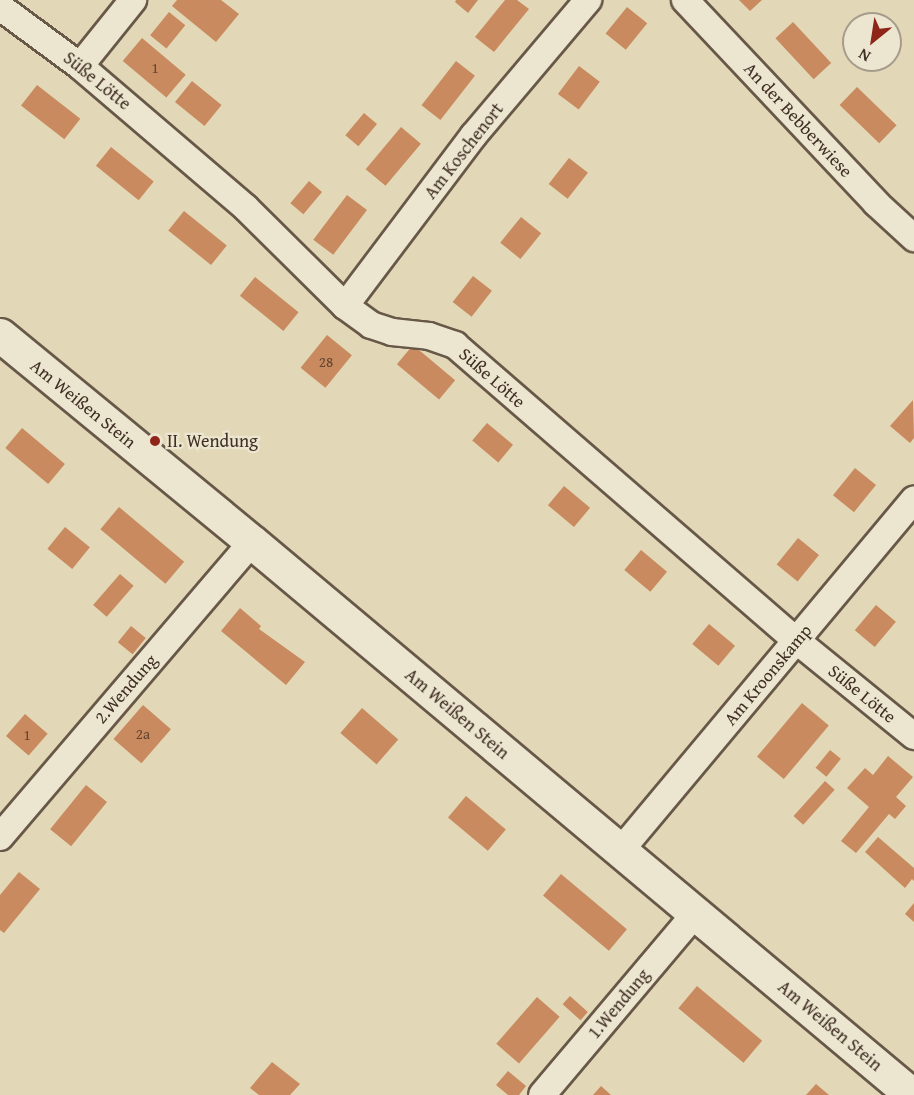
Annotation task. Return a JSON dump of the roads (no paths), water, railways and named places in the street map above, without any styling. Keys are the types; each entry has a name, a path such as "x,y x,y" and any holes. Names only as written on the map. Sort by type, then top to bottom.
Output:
{"street":[{"path":"80,66 133,0"},
{"name":"Am Koschenort","path":"345,306 474,135 588,0"},
{"name":"An der Bebberwiese","path":"685,0 876,203 914,238"},
{"name":"Süße Lötte","path":"0,7 80,66 246,208 345,306 371,325 392,332 429,336 455,345 797,641 914,736"},
{"name":"Am Weißen Stein","path":"0,335 252,542 912,1095"},
{"name":"Am Kroonskamp","path":"621,850 914,499"},
{"name":"2.Wendung","path":"0,837 252,542"},
{"name":"1.Wendung","path":"542,1095 696,913"}],"place":[{"name":"II. Wendung","path":"155,441"}]}
